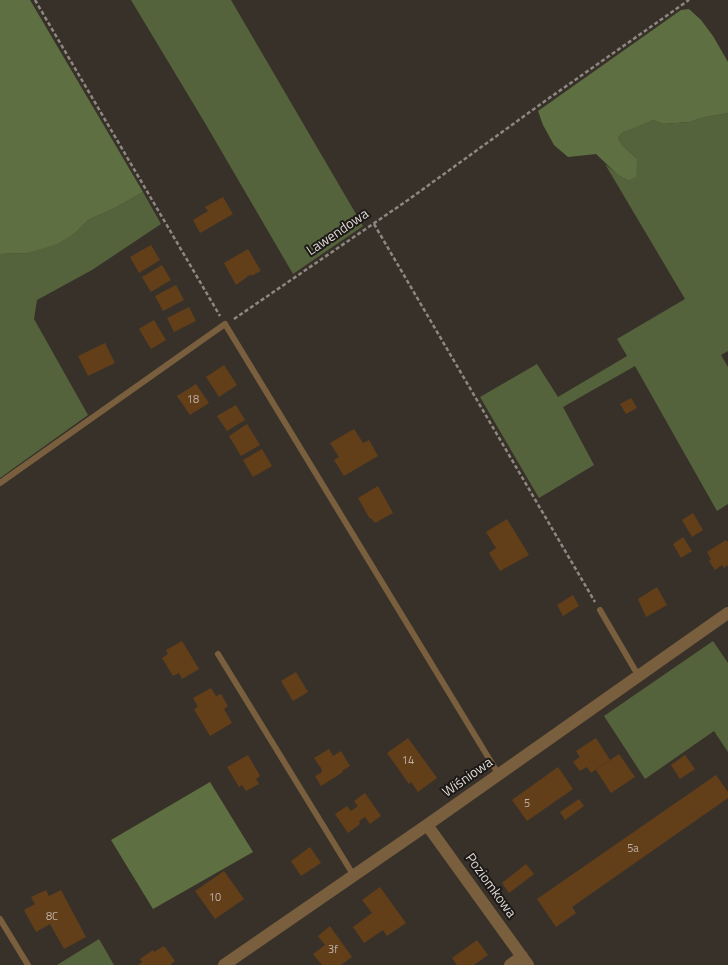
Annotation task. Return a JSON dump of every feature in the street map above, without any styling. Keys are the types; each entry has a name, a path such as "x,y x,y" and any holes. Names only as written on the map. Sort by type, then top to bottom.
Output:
{"street":[{"name":"Wiśniowa","path":"224,965 499,775 728,613"},
{"name":"Poziomkowa","path":"427,825 525,961"},
{"path":"510,965 525,961"}],"lane":[{"path":"0,483 225,324 499,775"},
{"path":"600,610 635,670 640,675"},
{"path":"218,654 354,876"},
{"path":"0,918 28,965"}],"path":[{"path":"35,0 225,324"},
{"name":"Lawendowa","path":"225,324 374,224 689,0"},
{"path":"374,224 600,610"}],"green space":[{"path":"0,0 30,0 143,192 115,208 88,220 75,233 57,244 28,253 0,254"},
{"path":"131,0 231,0 363,226 293,274"},
{"path":"689,9 701,20 713,36 728,62 728,113 690,122 663,124 653,120 623,132 618,138 622,145 637,159 636,177 629,180 617,174 596,154 568,157 554,145 538,111 681,10"},
{"path":"728,113 728,351 721,355 728,367 728,504 717,511 635,366 563,407 594,465 539,498 480,397 537,364 558,397 627,356 617,339 685,299 605,164 617,174 637,159 622,145 618,138 623,132 639,124 653,120 663,124 690,122"},
{"path":"143,192 161,224 92,270 37,300 34,319 88,415 0,478 0,254 28,253 75,233 88,220 115,208"},
{"path":"713,641 728,663 728,752 714,731 645,779 604,716"},
{"path":"210,782 253,852 153,909 111,840"},
{"path":"99,939 114,965 57,965"}],"building":[{"path":"223,197 233,214 200,233 193,220 208,211 205,207"},
{"path":"151,245 160,260 139,273 130,257"},
{"path":"248,249 261,271 251,276 251,274 236,285 224,263"},
{"path":"162,265 171,280 151,292 142,277"},
{"path":"176,285 184,300 163,311 155,296"},
{"path":"189,307 196,321 174,332 167,318"},
{"path":"154,320 166,340 151,349 139,329"},
{"path":"105,343 115,363 88,376 78,356"},
{"path":"224,365 237,385 219,397 206,377"},
{"path":"196,384 209,403 190,415 177,396"},
{"path":"631,398 637,408 626,414 620,404"},
{"path":"236,405 245,420 227,431 217,416"},
{"path":"247,424 260,445 241,456 229,436"},
{"path":"354,429 363,443 369,440 378,456 344,476 334,460 339,457 330,443"},
{"path":"262,449 272,466 253,477 243,460"},
{"path":"378,486 393,513 375,523 370,519 358,498"},
{"path":"693,513 703,530 692,537 682,520"},
{"path":"507,519 529,555 500,571 489,553 496,548 486,532"},
{"path":"683,537 692,551 681,558 673,544"},
{"path":"726,540 728,542 728,565 724,568 722,565 715,570 709,561 711,559 707,552"},
{"path":"657,587 667,605 646,617 638,599"},
{"path":"573,595 579,606 563,616 557,605"},
{"path":"182,641 199,669 182,679 179,673 173,676 162,658 168,654 166,650"},
{"path":"296,672 308,692 293,701 281,681"},
{"path":"211,688 216,696 221,694 228,706 224,709 232,723 210,736 194,709 198,707 193,698"},
{"path":"408,738 437,778 418,792 411,782 409,784 387,753"},
{"path":"596,738 610,760 591,773 587,767 580,771 573,762 580,757 576,751"},
{"path":"329,749 333,756 341,751 350,766 321,786 315,776 322,772 321,768 314,758"},
{"path":"619,754 635,777 611,793 596,770"},
{"path":"248,755 260,776 256,779 259,784 246,791 242,785 239,787 227,767"},
{"path":"685,755 695,769 680,779 671,765"},
{"path":"558,767 573,789 527,821 512,800"},
{"path":"716,775 728,792 728,798 572,907 576,913 556,927 537,899"},
{"path":"365,793 381,816 370,824 365,817 359,821 360,824 348,833 335,814 347,806 351,811 358,806 354,801"},
{"path":"579,799 584,806 565,820 560,812"},
{"path":"310,847 321,863 301,876 291,861"},
{"path":"526,864 534,874 509,893 502,883"},
{"path":"224,871 244,899 215,919 195,891"},
{"path":"380,887 406,923 387,936 383,930 364,943 353,927 372,913 362,900"},
{"path":"46,890 49,896 61,890 86,937 64,949 50,924 36,932 24,910 35,904 31,897"},
{"path":"330,926 352,957 341,965 322,965 313,954 325,945 318,936"},
{"path":"477,940 488,955 474,965 457,965 452,958"},
{"path":"164,946 175,961 170,965 138,965 142,962 140,959 153,950 154,952"}]}
